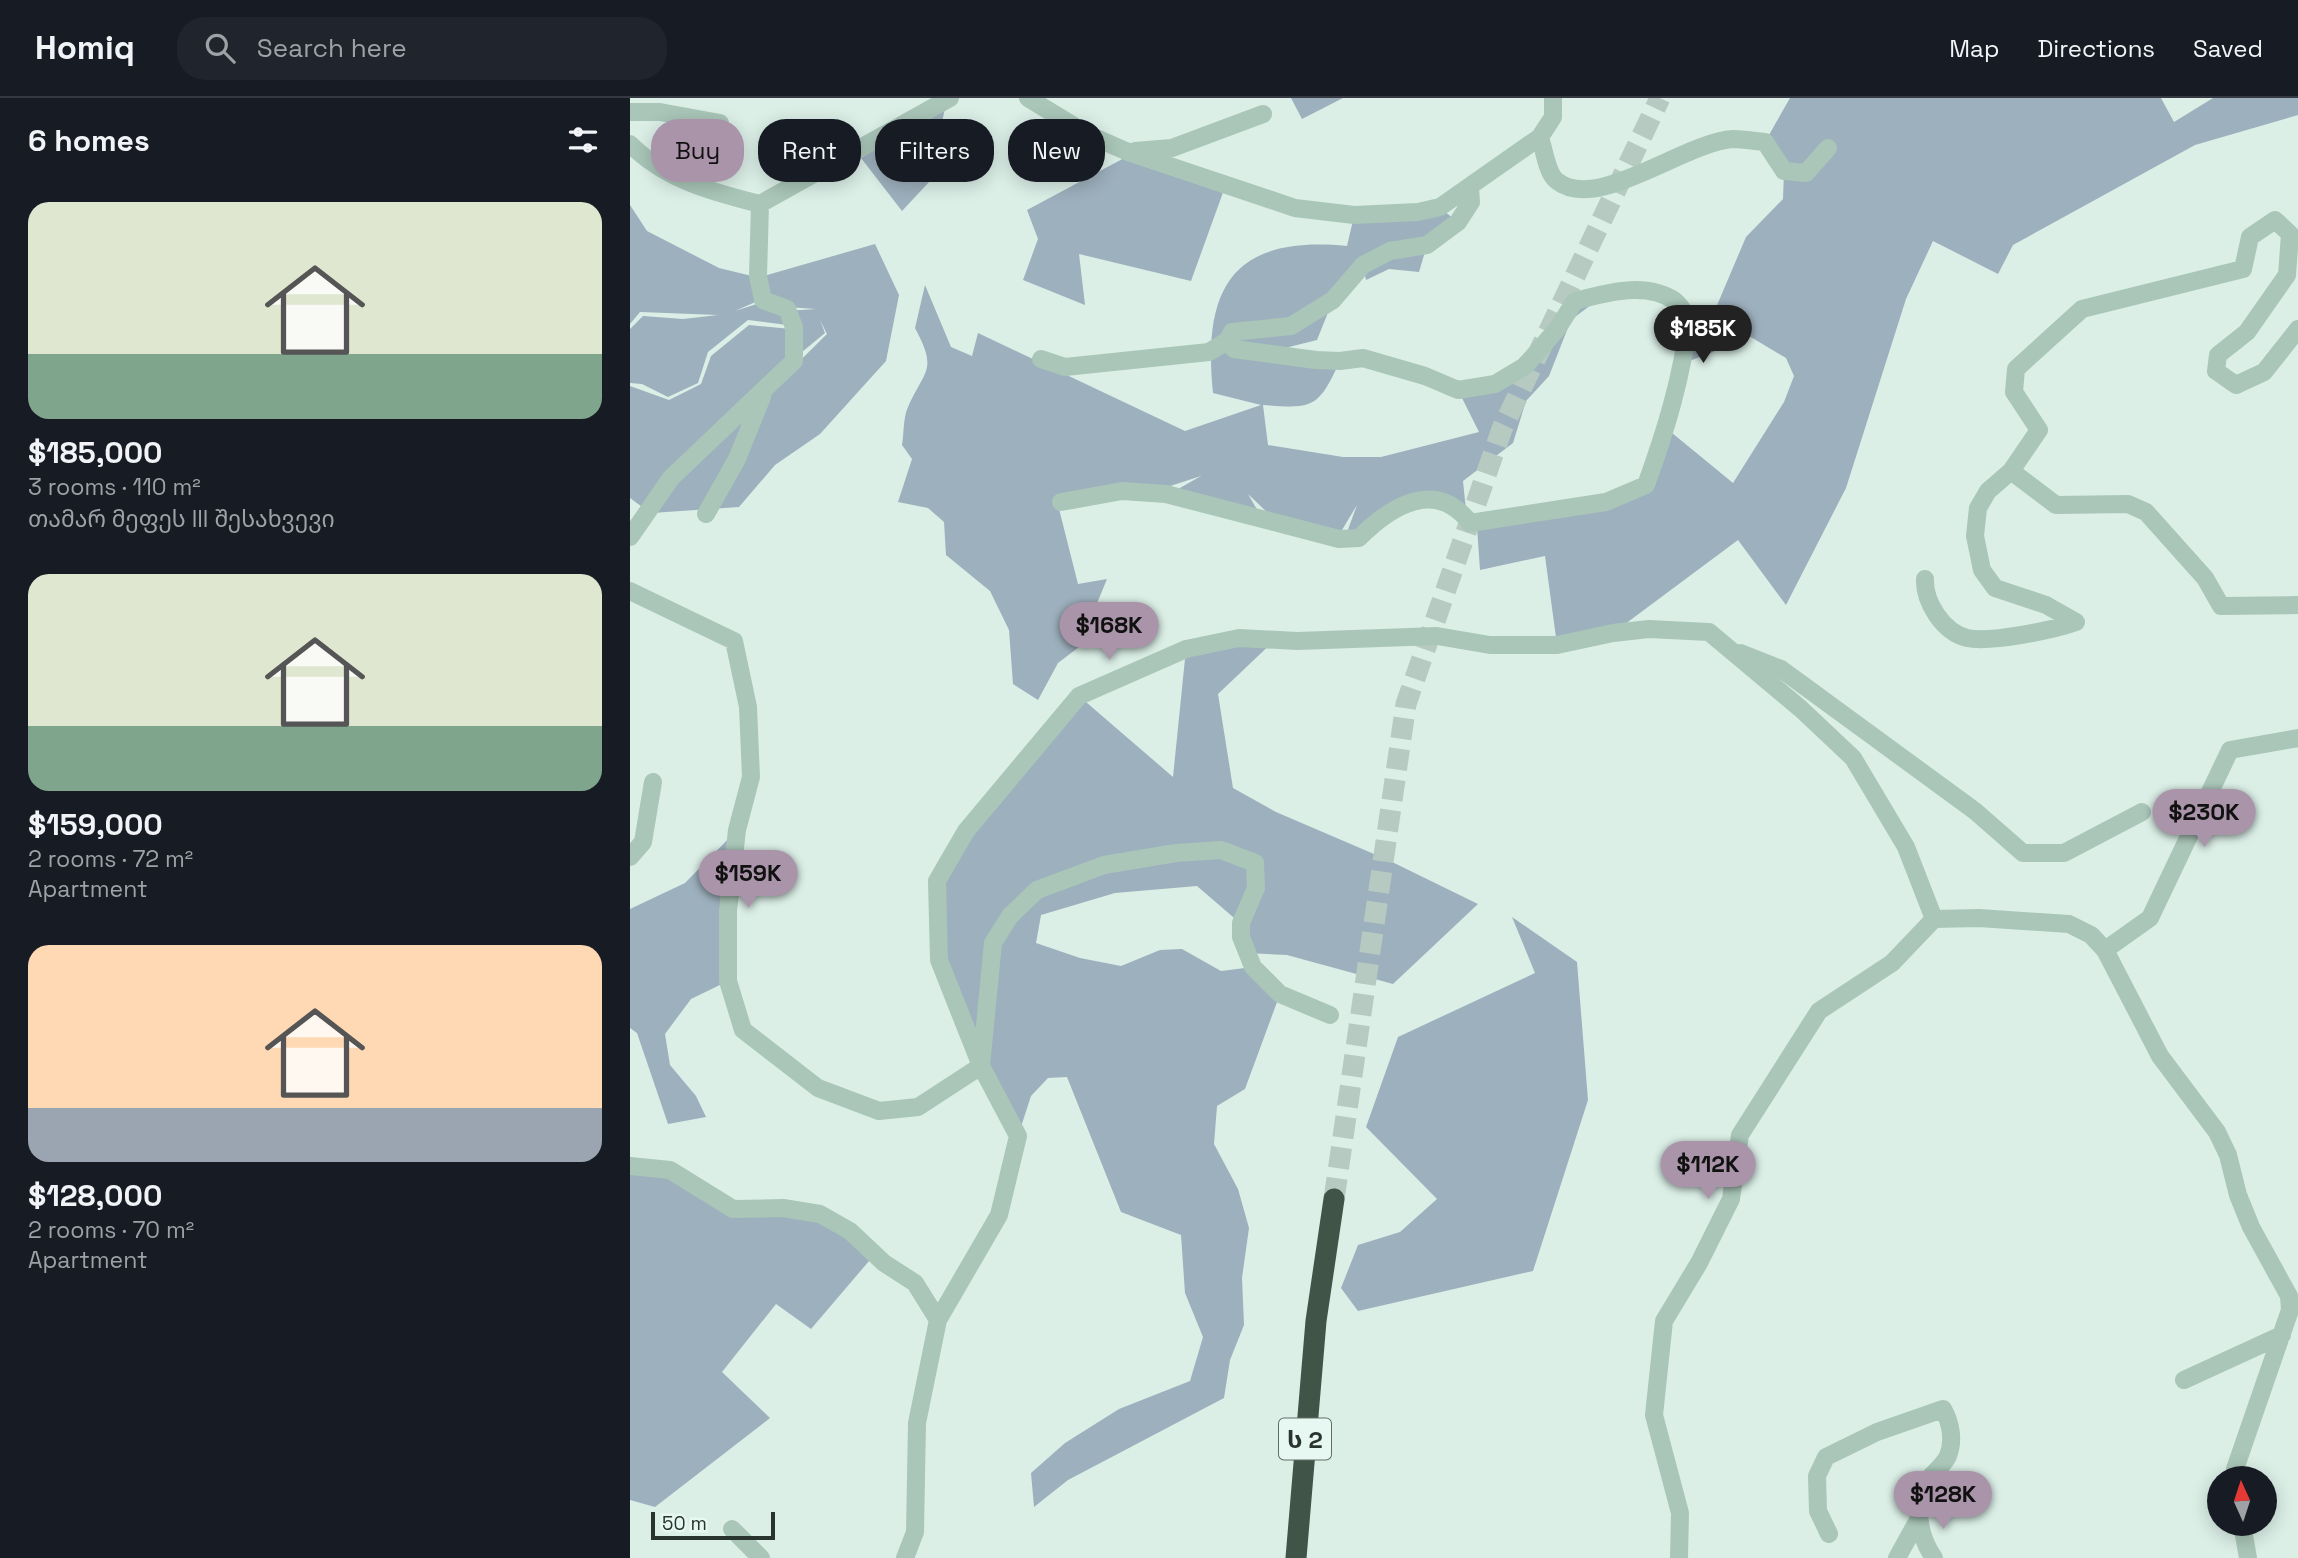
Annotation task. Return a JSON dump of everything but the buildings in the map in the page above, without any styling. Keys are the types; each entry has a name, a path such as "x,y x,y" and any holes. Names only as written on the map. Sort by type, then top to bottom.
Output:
{"highway":[{"name":"ს 2","path":"1296,1558 1317,1321 1334,1199"}],"street":[{"path":"630,144 647,161 691,185 760,204 950,98"},
{"path":"1028,98 1087,134 1128,152 1295,208 1354,215 1418,212 1440,206 1539,137 1553,117 1553,98"},
{"path":"630,112 660,112 698,119"},
{"path":"1128,152 1172,148 1263,114"},
{"path":"1539,137 1554,179 1572,191 1606,187 1689,151 1732,139 1765,142 1784,171 1806,173 1828,148"},
{"path":"1041,359 1065,367 1209,352 1227,341 1232,332 1291,326 1333,300 1363,265 1390,251 1427,245 1458,222 1471,202 1470,187"},
{"path":"630,537 671,478 727,428 794,361 794,327 787,309 763,300 758,276 760,204"},
{"path":"1925,579 1925,590 1941,622 1966,638 2057,629 2076,622 2046,605 1995,587 1982,570 1975,536 1978,508 1988,492 2011,471 2039,430 2014,392 2016,369 2081,309 2243,269 2250,237 2275,220 2290,234 2287,275 2247,332 2218,355 2216,371 2236,385 2264,372 2298,329"},
{"path":"1061,502 1122,491 1166,494 1339,539 1359,538 1380,516 1401,505 1433,499 1459,508 1470,523 1606,502 1646,485 1666,428 1684,363 1689,318 1674,300 1640,290 1608,292 1575,301 1557,329 1525,366 1495,384 1458,390 1425,376 1363,358 1340,361 1276,355 1234,349 1227,341"},
{"path":"706,514 737,459 765,389"},
{"path":"2011,471 2056,505 2128,504 2146,512 2205,578 2221,606 2298,605"},
{"path":"630,591 734,641 748,707 751,777 737,830 728,911 728,981 743,1030 818,1088 879,1111 918,1107 981,1066"},
{"path":"905,1558 915,1532 917,1423 938,1320 999,1215 1018,1136 981,1066 939,960 937,881 966,831 1079,696 1186,649 1240,638 1297,642 1437,636 1490,645 1557,645 1613,633 1649,629 1709,632 1853,758 1906,847 1934,919"},
{"path":"1730,649 1781,668 1975,811 2024,853 2064,853 2143,812"},
{"path":"2105,950 2150,918 2230,750 2298,738"},
{"path":"630,857 643,842 653,782"},
{"path":"981,1066 993,943 1010,916 1037,890 1104,865 1176,853 1221,850 1255,863 1256,888 1241,923 1241,937 1253,967 1280,995 1331,1015"},
{"path":"1679,1558 1680,1513 1654,1415 1664,1321 1699,1263 1731,1199 1740,1135 1819,1011 1892,963 1934,919 1979,918 2069,924 2091,935 2105,950 2160,1056 2199,1105 2228,1155 2246,1216 2288,1296 2290,1310 2236,1466"},
{"path":"630,1167 670,1170 733,1209 783,1208 820,1214 850,1231 884,1263 915,1283 938,1320"},
{"path":"2184,1380 2282,1335"},
{"path":"1829,1534 1818,1511 1817,1476 1826,1457 1877,1432 1943,1409 1951,1428 1948,1456 1926,1483 1919,1520 1897,1558"},
{"path":"1919,1520 1934,1558"},
{"path":"733,1529 761,1558"},
{"path":"2244,1536 2248,1558"}],"shaded area":[{"path":"1291,98 1343,98 1302,119"},
{"path":"1790,98 2161,98 2174,122 2213,98 2298,98 2298,115 2195,145 2013,245 1998,274 1933,241 1906,299 1846,488 1786,605 1738,540 1613,633 1557,645 1545,556 1480,570 1477,527 1646,485 1666,428 1733,483 1784,402 1794,376 1786,358 1744,333 1713,352 1684,363 1689,319 1715,310 1746,237 1783,199 1784,171 1765,142"},
{"path":"945,108 943,119 927,119"},
{"path":"875,150 875,176 861,158"},
{"path":"1128,156 1225,187 1191,281 1079,254 1085,305 1023,280 1038,239 1027,210 1079,182 1105,182 1105,168"},
{"path":"880,182 929,182 902,211"},
{"path":"630,205 647,231 719,268 756,277 760,300 735,311 763,302 785,311 816,309 787,307 764,299 760,277 875,244 899,295 886,361 820,434 775,465 739,507 652,513 676,483 827,334 820,320 825,333 796,357 795,326 748,320 708,352 698,383 668,397 642,384 630,383 630,329 643,316 683,319 718,315 640,312 630,324"},
{"path":"1440,208 1458,222 1427,245 1419,272 1389,269 1366,280 1363,266 1333,300 1317,340 1265,353 1340,361 1319,397 1304,405 1263,405 1268,445 1343,457 1381,457 1479,432 1458,390 1495,384 1575,301 1608,292 1571,320 1549,376 1526,401 1513,443 1463,481 1466,510 1433,497 1358,536 1346,535 1357,505 1339,535 1272,517 1248,494 1259,513 1173,492 1201,476 1164,488 1057,501 1078,584 1107,579 1079,647 1058,663 1038,700 1013,684 1009,630 990,591 946,555 944,522 928,508 898,502 912,459 902,445 905,416 924,377 927,362 915,328 925,285 951,347 972,356 978,333 1185,431 1261,405 1213,393 1213,323 1221,297 1234,275 1252,259 1277,249 1308,245 1347,246 1354,216"},
{"path":"749,325 791,329 789,360 645,509 630,498 630,386 669,400 701,384 711,356"},
{"path":"1275,640 1218,694 1233,788 1276,812 1388,860 1478,904 1393,984 1287,955 1247,953 1240,923 1197,886 1115,893 1041,915 1036,943 1080,958 1121,966 1160,950 1182,949 1221,971 1253,967 1280,994 1245,1089 1217,1106 1214,1144 1238,1189 1249,1228 1242,1278 1244,1325 1230,1360 1224,1398 1068,1480 1034,1507 1031,1473 1065,1443 1119,1409 1190,1381 1203,1337 1185,1293 1181,1235 1121,1212 1067,1077 1048,1078 1031,1096 1018,1136 939,960 937,881 1079,696 1173,777 1186,649"},
{"path":"737,830 728,981 691,999 665,1034 670,1065 696,1096 706,1117 668,1124 637,1033 630,1028 630,909 685,883"},
{"path":"1512,917 1577,962 1588,1100 1533,1271 1358,1311 1341,1288 1358,1245 1400,1232 1437,1199 1366,1127 1398,1037 1535,973"},
{"path":"630,1166 670,1170 733,1209 820,1214 875,1254 811,1329 776,1304 722,1372 770,1418 655,1507 630,1500"}],"tunnel":[{"path":"1334,1199 1406,704 1502,429 1660,98"}]}
